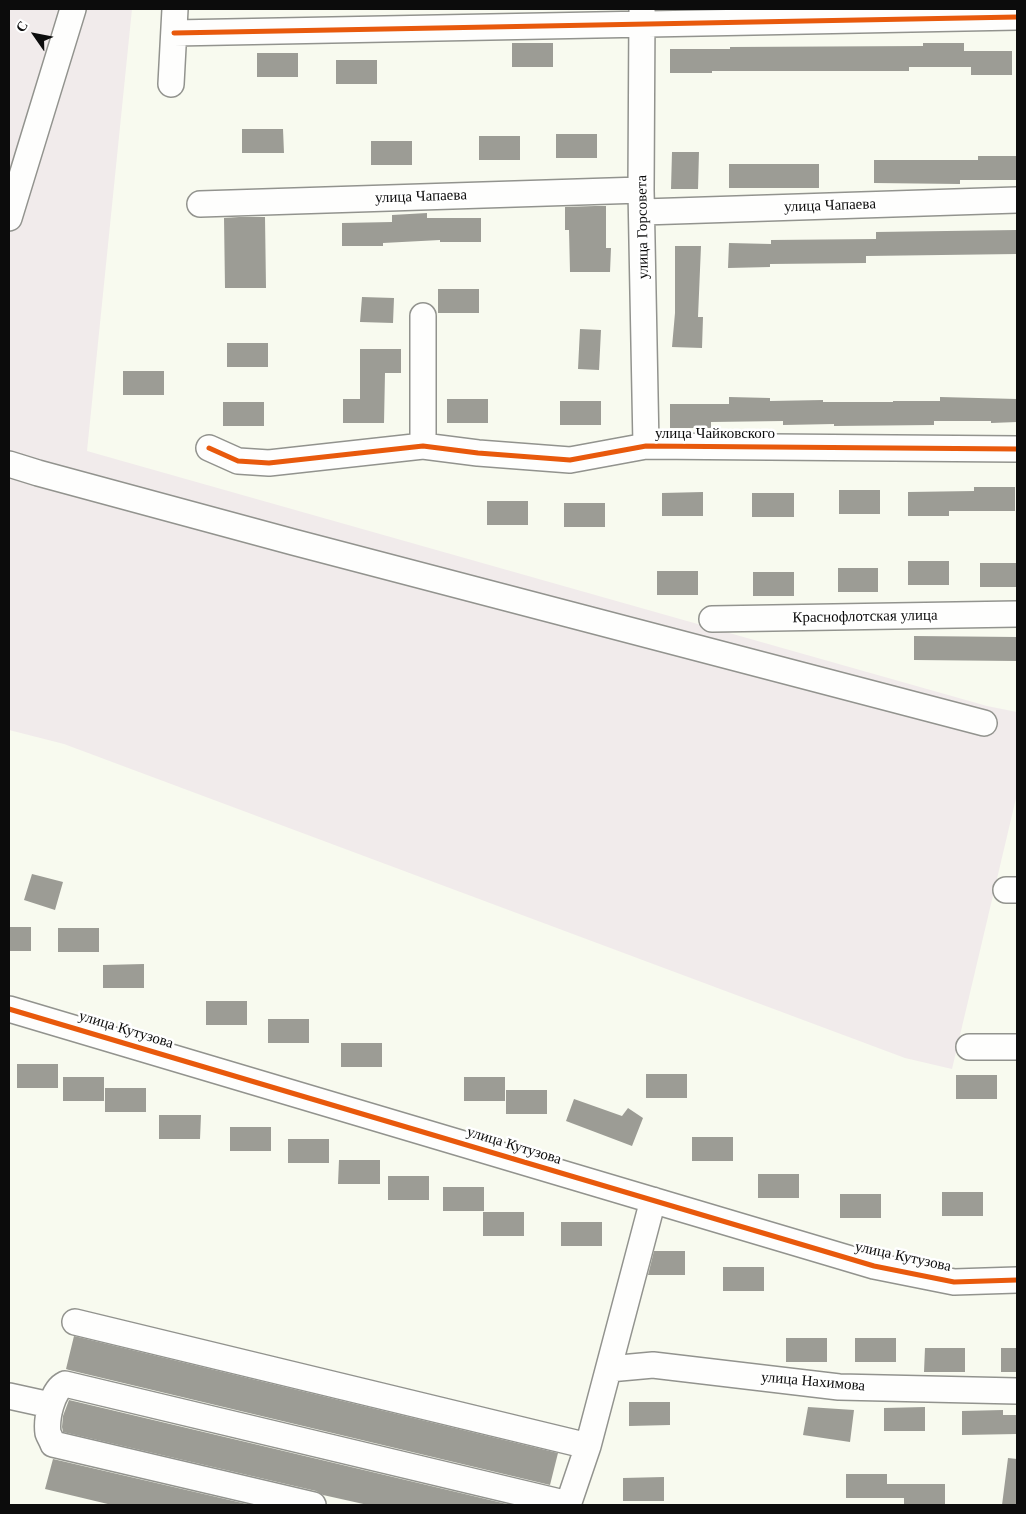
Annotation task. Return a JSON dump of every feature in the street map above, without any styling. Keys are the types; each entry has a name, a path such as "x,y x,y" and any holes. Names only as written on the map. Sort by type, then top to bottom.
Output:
{"street":[{"path":"9,218 73,9"},
{"path":"171,84 174,21 643,16 1017,17"},
{"name":"улица Горсовета","path":"643,16 642,201 646,446"},
{"name":"улица Чапаева","path":"200,204 1017,200"},
{"path":"423,316 423,446"},
{"name":"улица Чайковского","path":"209,448 238,461 268,463 423,446 478,453 570,460 646,446 1017,449"},
{"path":"9,464 303,545 984,723"},
{"name":"Краснофлотская улица","path":"712,620 1017,614"},
{"name":"улица Кутузова","path":"9,1009 874,1266 954,1282 1017,1280"},
{"path":"969,1047 1017,1047"},
{"path":"313,1505 53,1444 48,1433 50,1405 60,1386 65,1384 568,1505 588,1446 653,1200"},
{"path":"75,1322 588,1446"},
{"name":"улица Нахимова","path":"609,1370 653,1365 840,1387 1017,1391"},
{"path":"9,1396 50,1405"}],"shaded area":[{"path":"9,9 132,9 87,451 987,706 1017,712 1017,794 952,1069 905,1058 64,744 9,730"}],"building":[{"path":"512,43 553,43 553,67 512,67"},
{"path":"923,43 964,43 964,51 1012,51 1012,75 971,75 971,67 909,67 909,71 712,71 712,73 670,73 670,49 923,46"},
{"path":"257,53 298,53 298,77 257,77"},
{"path":"336,60 377,60 377,84 336,84"},
{"path":"242,129 283,129 284,153 242,153"},
{"path":"556,134 597,134 597,158 556,158"},
{"path":"479,136 520,136 520,160 479,160"},
{"path":"371,141 412,141 412,165 371,165"},
{"path":"672,152 699,152 698,189 671,189"},
{"path":"978,156 1017,156 1017,180 960,180 960,184 874,183 874,160 978,160"},
{"path":"729,164 819,164 819,188 729,188"},
{"path":"606,206 606,248 611,248 610,272 570,272 569,230 565,230 565,207"},
{"path":"427,213 427,218 481,218 481,242 440,242 440,240 383,243 383,246 342,246 342,223 392,222 392,215"},
{"path":"265,217 266,288 225,288 224,218"},
{"path":"1017,230 1017,254 866,256 866,263 770,264 770,267 728,268 729,243 771,244 771,240 876,239 876,232"},
{"path":"675,246 701,246 698,317 703,317 702,348 672,347 675,313"},
{"path":"438,289 479,289 479,313 438,313"},
{"path":"362,297 394,298 393,323 360,322"},
{"path":"580,329 601,330 599,370 578,369"},
{"path":"227,343 268,343 268,367 227,367"},
{"path":"360,349 401,349 401,373 385,373 384,423 343,423 343,399 360,399"},
{"path":"123,371 164,371 164,395 123,395"},
{"path":"729,397 770,398 770,401 823,400 823,402 940,401 940,397 1017,399 1017,422 934,421 934,425 834,426 834,424 783,425 783,421 711,422 711,428 670,428 670,404 729,404"},
{"path":"447,399 488,399 488,423 447,423"},
{"path":"560,401 601,401 601,425 560,425"},
{"path":"223,402 264,402 264,426 223,426"},
{"path":"974,487 1015,487 1015,511 949,511 949,516 908,516 908,492 974,491"},
{"path":"839,490 880,490 880,514 839,514"},
{"path":"703,492 703,516 662,516 662,493"},
{"path":"752,493 794,493 794,517 752,517"},
{"path":"487,501 528,501 528,525 487,525"},
{"path":"564,503 605,503 605,527 564,527"},
{"path":"908,561 949,561 949,585 908,585"},
{"path":"980,563 1017,563 1017,587 980,587"},
{"path":"838,568 878,568 878,592 838,592"},
{"path":"657,571 698,571 698,595 657,595"},
{"path":"753,572 794,572 794,596 753,596"},
{"path":"914,636 1017,637 1017,661 914,660"},
{"path":"32,874 63,882 55,910 24,900"},
{"path":"9,927 31,927 31,951 9,951"},
{"path":"58,928 99,928 99,952 58,952"},
{"path":"144,964 144,988 103,988 103,965"},
{"path":"206,1001 247,1001 247,1025 206,1025"},
{"path":"268,1019 309,1019 309,1043 268,1043"},
{"path":"341,1043 382,1043 382,1067 341,1067"},
{"path":"17,1064 58,1064 58,1088 17,1088"},
{"path":"646,1074 687,1074 687,1098 646,1098"},
{"path":"956,1075 997,1075 997,1099 956,1099"},
{"path":"63,1077 104,1077 104,1101 63,1101"},
{"path":"464,1077 505,1077 505,1101 464,1101"},
{"path":"105,1088 146,1088 146,1112 105,1112"},
{"path":"506,1090 547,1090 547,1114 506,1114"},
{"path":"574,1099 622,1116 628,1108 643,1118 632,1146 566,1121"},
{"path":"159,1115 201,1115 200,1139 159,1139"},
{"path":"230,1127 271,1127 271,1151 230,1151"},
{"path":"692,1137 733,1137 733,1161 692,1161"},
{"path":"288,1139 329,1139 329,1163 288,1163"},
{"path":"339,1160 380,1160 380,1184 338,1184"},
{"path":"758,1174 799,1174 799,1198 758,1198"},
{"path":"388,1176 429,1176 429,1200 388,1200"},
{"path":"443,1187 484,1187 484,1211 443,1211"},
{"path":"942,1192 983,1192 983,1216 942,1216"},
{"path":"840,1194 881,1194 881,1218 840,1218"},
{"path":"483,1212 524,1212 524,1236 483,1236"},
{"path":"561,1222 602,1222 602,1246 561,1246"},
{"path":"654,1251 685,1251 685,1275 648,1275"},
{"path":"723,1267 764,1267 764,1291 723,1291"},
{"path":"74,1336 558,1453 550,1485 69,1370 66,1369"},
{"path":"786,1338 827,1338 827,1362 786,1362"},
{"path":"855,1338 896,1338 896,1362 855,1362"},
{"path":"925,1348 965,1348 965,1372 924,1372"},
{"path":"1001,1348 1017,1348 1017,1372 1001,1372"},
{"path":"69,1400 511,1505 368,1505 323,1495 316,1491 63,1432 63,1416"},
{"path":"629,1402 670,1402 670,1425 629,1426"},
{"path":"808,1407 854,1410 850,1442 803,1435"},
{"path":"925,1407 925,1431 884,1431 884,1408"},
{"path":"1003,1410 1003,1415 1017,1415 1017,1434 962,1435 962,1411"},
{"path":"1008,1458 1017,1459 1017,1505 1002,1505"},
{"path":"53,1459 251,1505 112,1505 45,1489"},
{"path":"846,1474 887,1474 887,1484 945,1484 945,1505 904,1505 904,1498 846,1498"},
{"path":"664,1477 664,1501 623,1501 623,1478"}],"cycle path":[{"path":"174,33 1017,17"},
{"path":"209,448 238,461 269,463 423,446 478,453 570,460 646,446 1017,449"},
{"path":"9,1009 874,1266 954,1282 1017,1280"}]}
